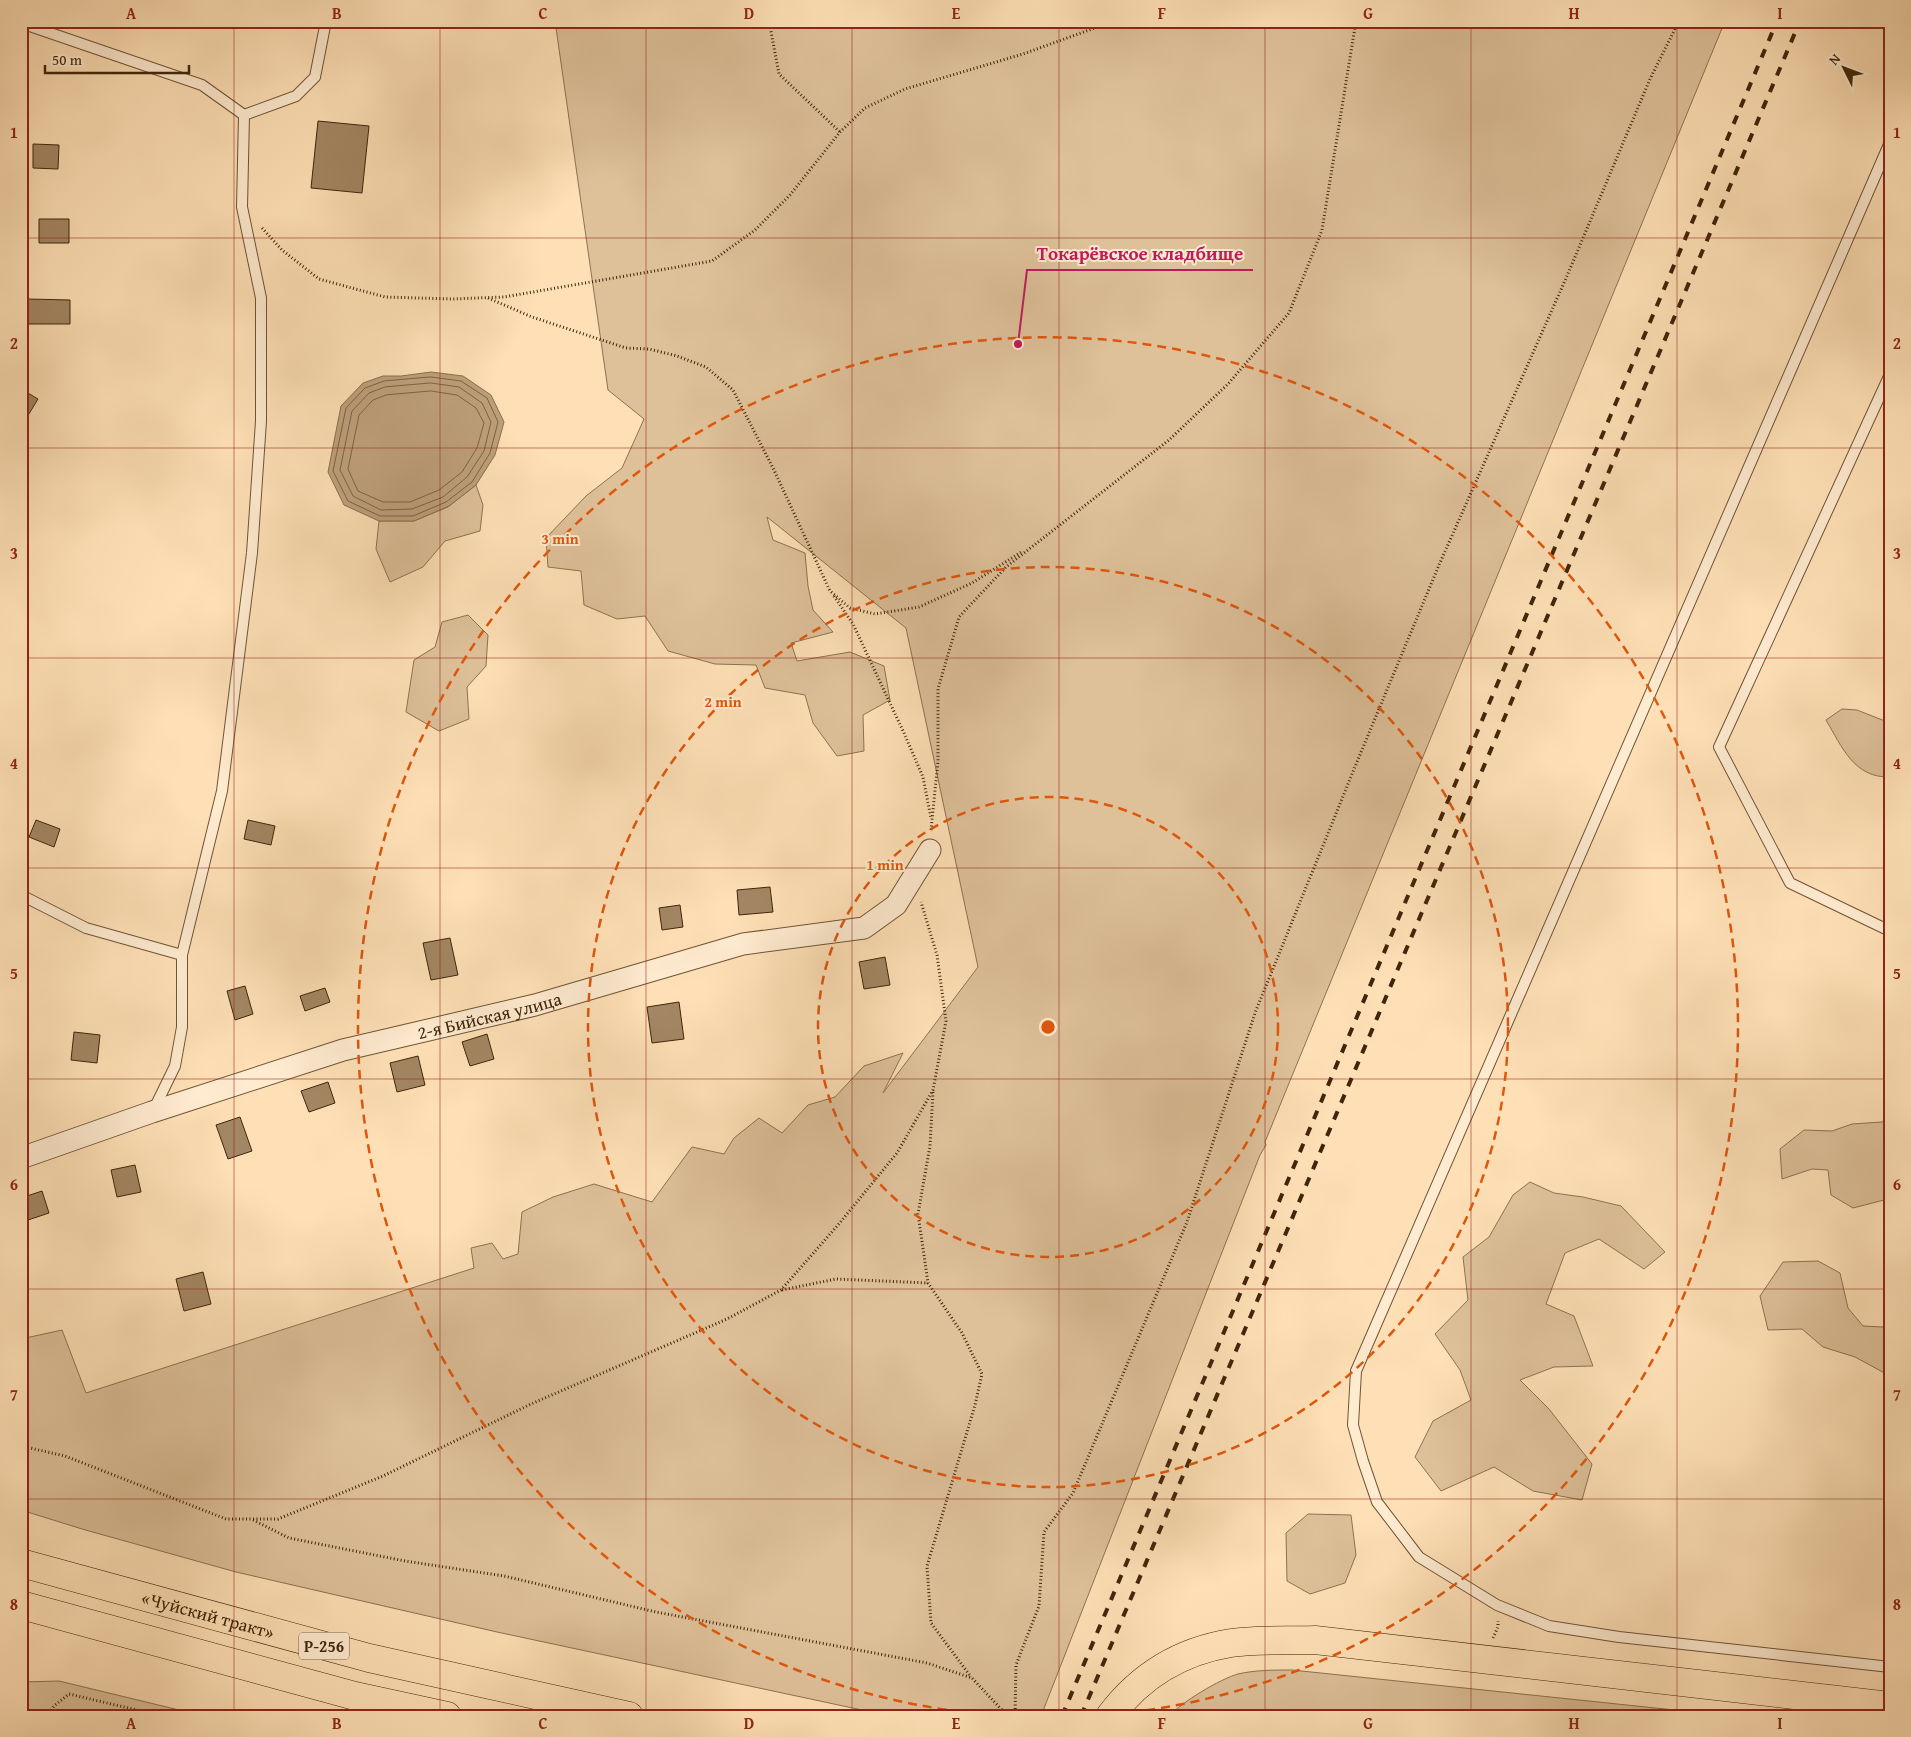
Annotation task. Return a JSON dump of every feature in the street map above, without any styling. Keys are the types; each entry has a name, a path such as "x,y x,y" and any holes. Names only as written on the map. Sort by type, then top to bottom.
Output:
{"highway":[{"name":"«Чуйский тракт»","path":"21,1563 369,1658 629,1716"},
{"name":"Р-256","path":"21,1605 355,1696 447,1716"},
{"path":"1110,1716 1140,1683 1167,1664 1198,1651 1232,1643 1315,1640 1890,1706"}],"street":[{"name":"2-я Бийская улица","path":"21,1158 152,1112 343,1050 535,1004 743,944 864,928 896,905 930,850"}],"lane":[{"path":"244,115 296,96 314,76 326,21"},
{"path":"21,23 202,85 244,115"},
{"path":"152,1112 174,1066 182,1027 182,955 222,791 252,553 261,420 261,298 242,207 244,115"},
{"path":"1890,142 1356,1371 1353,1424 1377,1502 1420,1557 1497,1605 1558,1628 1618,1637 1890,1667"},
{"path":"1890,374 1719,747 1790,883 1890,932"},
{"path":"21,895 86,928 182,955"}],"path":[{"path":"769,21 778,74 840,132"},
{"path":"242,207 282,250 318,279 385,297 452,299 504,297 712,261 755,230 790,195 840,132 865,108 905,89 1023,54 1114,21"},
{"path":"1015,1716 1016,1665 1039,1606 1044,1532 1073,1493 1172,1258 1187,1222 1255,1013 1355,766 1439,565 1567,276 1650,79 1679,21"},
{"path":"488,297 532,317 626,348 649,349 706,367 734,390 774,470 830,591 853,624 904,733 923,777 932,821"},
{"path":"830,591 850,608 875,614 919,608 972,583 1037,543"},
{"path":"933,1090 930,1146 918,1214 928,1283 962,1333 982,1374 927,1566 930,1623 972,1678 1002,1710 1005,1716"},
{"path":"781,1290 836,1279 928,1283"},
{"path":"250,1519 290,1538 404,1561 504,1576 656,1612 928,1663 972,1678"},
{"path":"1471,1658 1490,1645 1498,1627 1497,1605"},
{"path":"47,1716 54,1706 69,1694 162,1716"}],"shaded area":[{"path":"555,21 1725,21 1265,1142 1266,1145 1260,1155 1041,1716 890,1716 497,1632 236,1572 21,1510 21,1339 62,1330 86,1393 474,1268 471,1248 492,1243 503,1259 518,1254 522,1212 553,1197 594,1184 652,1202 692,1147 724,1154 734,1138 759,1118 782,1133 808,1105 835,1097 864,1066 903,1053 883,1093 978,967 906,628 767,517 773,540 805,553 808,586 813,610 833,632 791,643 797,661 850,652 884,666 890,700 863,715 864,751 837,756 813,723 805,695 765,688 756,665 715,664 668,651 645,616 617,619 584,605 581,571 548,567 546,538 586,496 622,468 644,419 608,390"},
{"path":"476,485 483,505 480,531 445,541 423,567 390,582 376,549 379,521 414,521 448,507"},
{"path":"468,615 488,635 486,666 467,687 469,719 439,731 406,712 414,660 435,647 442,622"},
{"path":"1842,709 1857,710 1890,723 1890,777 1878,776 1867,772 1850,759 1826,720"},
{"path":"1890,1117 1890,1203 1884,1200 1853,1208 1831,1195 1828,1170 1812,1169 1782,1179 1780,1149 1804,1130 1832,1131 1852,1124 1882,1122"},
{"path":"1530,1182 1554,1193 1583,1197 1621,1206 1665,1252 1644,1269 1599,1239 1565,1253 1546,1304 1574,1316 1593,1366 1554,1367 1520,1380 1549,1409 1592,1464 1582,1500 1533,1491 1494,1467 1441,1491 1415,1457 1433,1421 1471,1400 1460,1370 1435,1334 1468,1300 1463,1257 1489,1237 1513,1195"},
{"path":"1818,1261 1840,1273 1848,1308 1863,1326 1883,1327 1890,1320 1890,1376 1855,1357 1823,1347 1802,1329 1768,1330 1760,1296 1783,1262"},
{"path":"1308,1514 1351,1515 1356,1555 1345,1583 1310,1594 1287,1581 1286,1533"},
{"path":"1271,1670 1292,1670 1732,1716 1169,1716 1192,1698 1238,1674"},
{"path":"59,1681 204,1716 21,1716 21,1682"}],"water":[{"path":"431,372 463,376 491,395 504,422 495,455 476,485 449,506 414,521 379,521 344,505 328,472 341,406 363,383 383,376"}],"building":[{"path":"318,121 369,126 362,193 311,188"},
{"path":"33,144 59,145 58,169 33,168"},
{"path":"39,219 69,219 69,243 39,243"},
{"path":"28,299 70,300 70,324 28,324"},
{"path":"21,389 38,399 21,427"},
{"path":"36,820 60,829 54,847 29,837"},
{"path":"248,820 275,826 271,845 244,839"},
{"path":"770,887 773,912 739,915 737,890"},
{"path":"680,905 683,927 662,930 659,908"},
{"path":"450,938 458,975 431,980 423,943"},
{"path":"885,957 890,985 864,989 859,962"},
{"path":"245,986 253,1014 235,1020 227,991"},
{"path":"325,988 330,1002 305,1011 300,996"},
{"path":"679,1002 684,1039 652,1043 647,1007"},
{"path":"74,1032 100,1035 97,1063 71,1060"},
{"path":"487,1034 494,1059 470,1066 462,1042"},
{"path":"418,1056 425,1085 397,1092 390,1063"},
{"path":"328,1082 335,1103 309,1112 301,1091"},
{"path":"240,1117 252,1151 228,1159 216,1125"},
{"path":"135,1165 141,1192 117,1197 111,1170"},
{"path":"42,1191 49,1213 28,1220 21,1198"},
{"path":"203,1272 211,1304 184,1311 176,1279"}],"railway":[{"path":"1062,1716 1777,21"},
{"path":"1081,1716 1800,21"}],"place":[{"name":"Токарёвское кладбище","path":"1018,344"}]}
